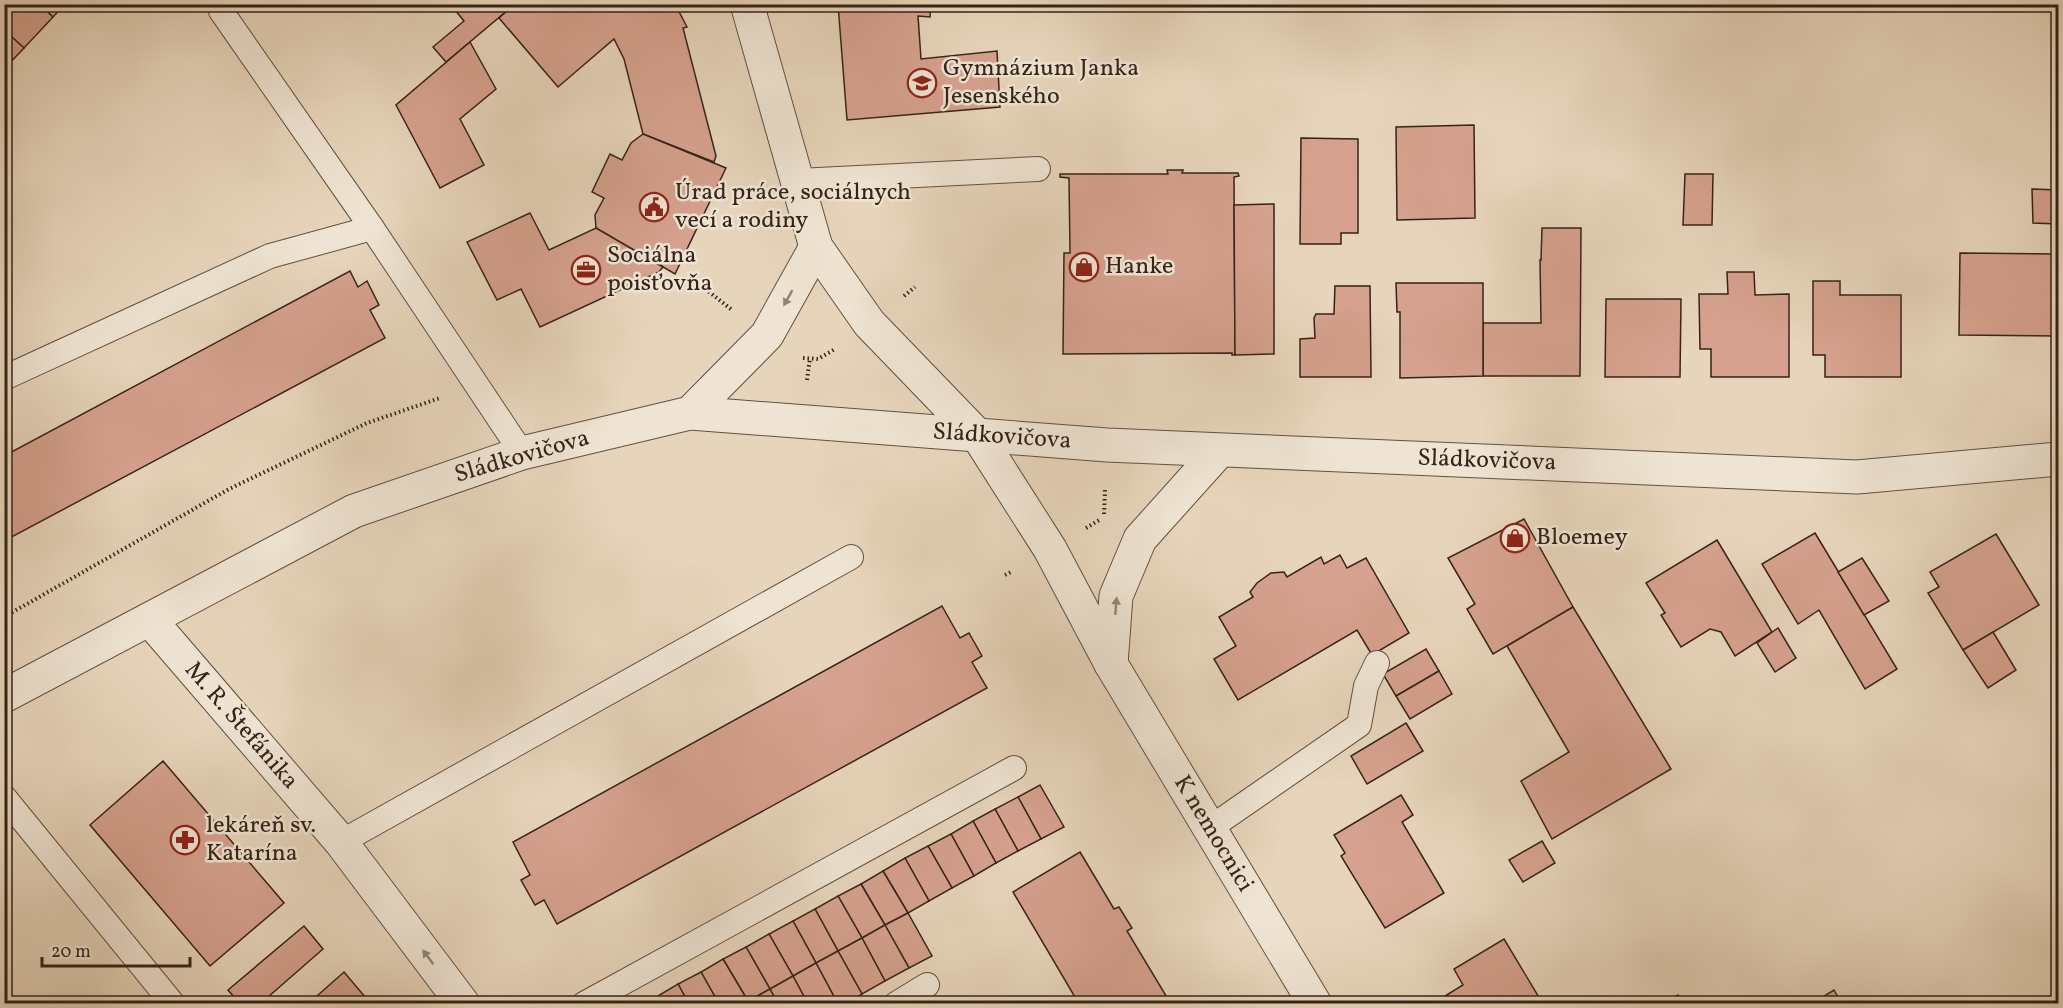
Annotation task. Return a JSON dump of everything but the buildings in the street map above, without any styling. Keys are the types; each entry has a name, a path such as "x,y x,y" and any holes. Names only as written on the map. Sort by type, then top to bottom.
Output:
{"street":[{"name":"K nemocnici","path":"747,4 816,247 869,323 978,436 1050,549 1111,664 1315,1004"},
{"path":"690,413 767,335 816,247"},
{"name":"Sládkovičova","path":"4,696 354,511 522,453 690,413 978,436 1219,451 1857,477 2058,459"},
{"path":"1111,664 1116,596 1140,539 1219,451"},
{"name":"M. R. Štefánika","path":"150,620 341,842 463,1004"}],"lane":[{"path":"221,11 372,228 522,453"},
{"path":"798,182 1038,169"},
{"path":"4,378 270,256 372,228"},
{"path":"341,842 851,557"},
{"path":"1210,828 1359,725 1366,686 1377,663"},
{"path":"584,1004 1014,768"},
{"path":"4,797 173,1004"},
{"path":"896,1004 927,985"}],"path":[{"path":"698,283 735,312"},
{"path":"800,358 819,359 838,347"},
{"path":"806,386 810,358"},
{"path":"4,616 229,489 367,423 477,386"},
{"path":"1078,533 1104,518 1105,490"},
{"path":"1005,575 1013,571"}],"place":[{"name":"Gymnázium Janka Jesenského","path":"922,83"},
{"name":"Úrad práce, sociálnych vecí a rodiny","path":"654,207"},
{"name":"Hanke","path":"1084,267"},
{"name":"Sociálna poisťovňa","path":"586,270"},
{"name":"Bloemey","path":"1515,538"},
{"name":"lekáreň sv. Katarína","path":"185,840"}]}
